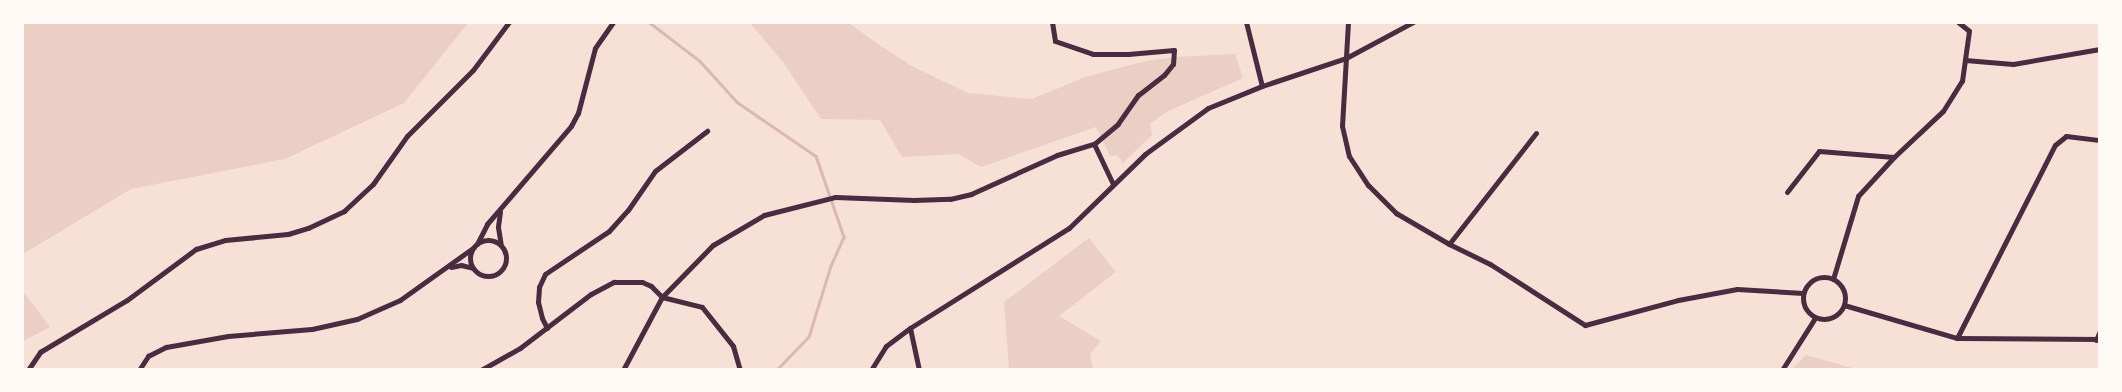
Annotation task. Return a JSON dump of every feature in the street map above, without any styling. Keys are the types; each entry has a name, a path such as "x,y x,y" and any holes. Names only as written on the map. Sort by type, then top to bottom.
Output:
{"street":[{"path":"28,370 40,352 127,300 196,250 225,240 288,234 321,223 344,211 373,184 407,136 473,70 509,22"},
{"path":"473,268 470,259 487,224 571,126 578,112 595,48 613,22"},
{"path":"623,370 662,297 713,245 764,215 835,197 914,200 950,199 971,194 1057,155 1094,144 1118,124 1138,95 1164,75 1173,64 1174,50 1128,54 1093,54 1056,41 1052,22"},
{"path":"1246,22 1262,86"},
{"path":"1348,22 1342,126 1349,156 1368,185 1396,213 1490,264 1585,325 1678,300 1737,289 1803,293"},
{"path":"871,370 886,346 910,328 1069,228 1146,154 1208,108 1262,86 1346,58 1413,22"},
{"path":"1833,279 1858,196 1894,157 1943,111 1962,82 1969,31 1958,22"},
{"path":"1965,60 2013,64 2100,49"},
{"path":"547,328 538,302 539,288 545,274 609,231 624,215 655,171 707,131"},
{"path":"1450,244 1536,133"},
{"path":"1957,338 2055,145 2066,136 2100,140"},
{"path":"1094,144 1113,184"},
{"path":"1787,192 1819,151 1894,157"},
{"path":"445,269 461,265 473,268 484,276 491,276 501,271 506,260 498,227 501,209"},
{"path":"139,370 148,356 166,347 228,336 312,329 357,319 400,300 475,246 489,240 502,246"},
{"path":"1814,278 1833,279 1842,287 1845,293 1844,305 1835,316 1822,319 1815,318 1804,307 1803,293 1805,287 1814,278"},
{"path":"481,370 520,348 591,294 614,282 642,282 652,286 662,297 702,307 733,346 740,370"},
{"path":"1844,305 1957,338 2098,339 2100,331"},
{"path":"1782,370 1815,318"},
{"path":"910,328 919,370"}],"shaded area":[{"path":"23,22 468,23 404,103 285,159 131,189 23,254"},
{"path":"750,23 849,23 912,66 968,93 1032,99 1085,77 1146,61 1175,57 1235,54 1243,78 1166,112 1150,124 1152,135 1123,163 1117,155 1110,156 1096,127 981,167 959,154 902,157 880,120 821,119 783,62"},
{"path":"1089,238 1116,272 1059,316 1101,341 1090,354 1093,369 1009,369 1004,302"},
{"path":"23,291 50,327 23,341"},
{"path":"1806,355 1856,369 1792,369"}],"waterway":[{"path":"649,22 700,61 737,102 816,156 844,237 831,266 809,337 777,370"}]}
